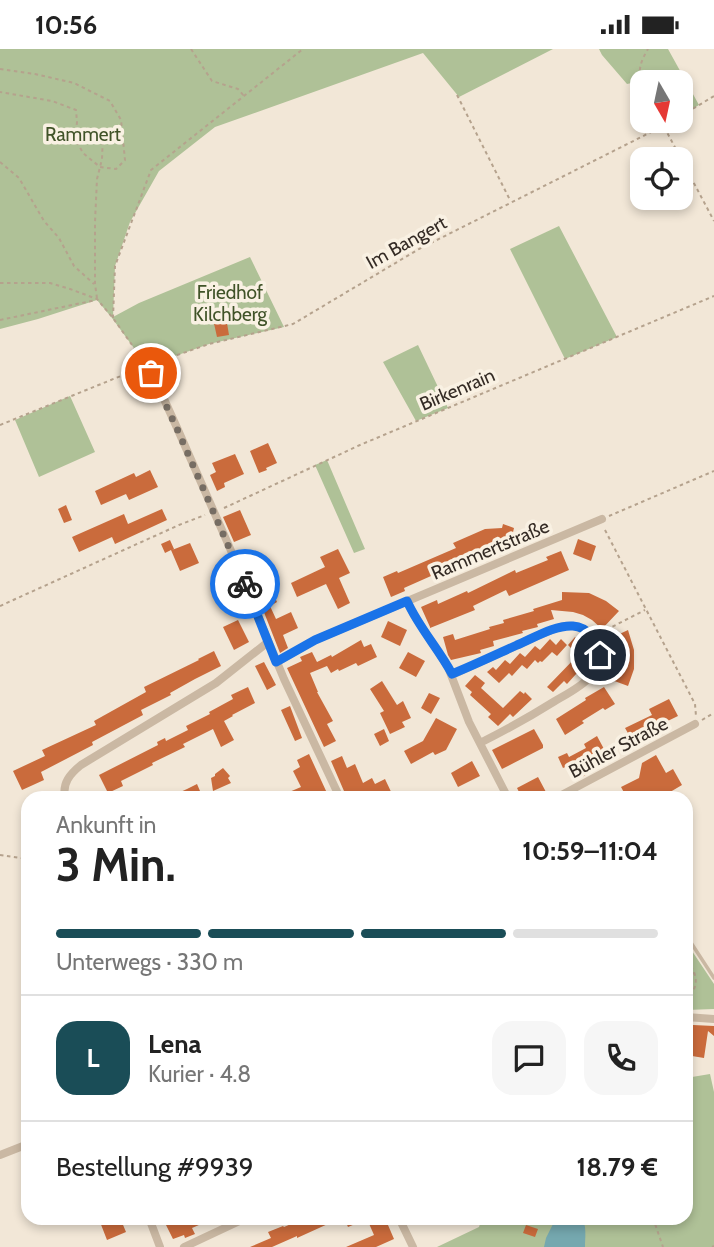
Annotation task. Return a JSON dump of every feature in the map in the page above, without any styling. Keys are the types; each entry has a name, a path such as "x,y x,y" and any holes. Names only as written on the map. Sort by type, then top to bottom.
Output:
{"street":[{"path":"147,366 214,512 276,662 337,791"},
{"name":"Rammertstraße","path":"276,662 315,640 601,519"},
{"path":"407,601 452,674 465,710 504,791"},
{"path":"452,674 543,633 563,627 577,626 584,629 593,637 599,649 596,669 590,677 543,709 480,743"},
{"path":"65,791 68,778 81,765 216,683 268,642"},
{"name":"Bühler Straße","path":"569,791 695,724"},
{"path":"693,1018 714,1019"},
{"path":"0,1155 21,1147"},
{"path":"152,1225 160,1247"},
{"path":"184,1247 231,1225"},
{"path":"402,1225 410,1246"}],"lane":[{"path":"693,946 714,978"}],"path":[{"path":"191,49 212,81 238,89 244,96"},
{"path":"113,318 115,266 151,170 303,49"},
{"path":"640,70 648,49"},
{"path":"0,69 74,83 110,101 121,120 125,160 116,169 100,167 83,153 75,138 76,110 52,101 0,92"},
{"path":"457,95 511,202"},
{"path":"693,109 714,96"},
{"name":"Im Bangert","path":"0,425 209,344 293,324 402,258 649,133"},
{"path":"667,133 714,221"},
{"path":"97,299 94,222 103,134"},
{"path":"0,162 19,178 44,221 59,238 74,266 95,284"},
{"path":"0,283 50,283 97,299 147,366"},
{"name":"Birkenrain","path":"0,606 360,445 714,296"},
{"path":"0,320 97,299"},
{"path":"695,724 695,704 601,519 714,471"},
{"path":"593,637 646,610"},
{"path":"695,724 714,713"},
{"path":"0,855 21,858"},
{"path":"693,991 696,984 694,973"},
{"path":"655,1225 663,1247"}],"green space":[{"name":"Rammert","path":"0,49 553,49 459,97 423,53 215,127 159,171 130,222 115,266 113,317 139,303 250,257 284,327 209,344 147,366 97,300 0,329"},
{"path":"599,49 668,49 680,70 630,70 630,83 627,84"},
{"path":"693,94 699,105 693,109"},
{"path":"559,226 617,337 565,359 510,249"},
{"path":"418,345 448,408 416,421 383,362"},
{"path":"70,396 95,452 39,477 15,420"},
{"path":"327,460 365,549 354,553 315,465"},
{"path":"693,952 714,984 714,1009 693,1010"},
{"path":"710,1074 714,1092 714,1247 437,1247 480,1225 693,1225 693,1077"}],"water":[{"path":"552,1225 585,1225 585,1247 544,1247"}],"building":[{"path":"226,317 229,335 217,337 213,319"},
{"path":"268,443 277,463 259,473 250,451"},
{"path":"235,454 244,474 224,483 225,487 217,491 210,475 216,472 212,463"},
{"path":"150,470 158,487 129,500 126,494 101,505 95,491 134,473 136,477"},
{"path":"66,505 72,520 64,523 58,509"},
{"path":"162,509 167,520 115,544 112,537 79,552 72,537 124,514 128,524"},
{"path":"240,510 251,535 234,542 223,517"},
{"path":"503,524 514,528 510,545 500,544 475,552 476,554 456,563 458,567 404,588 405,591 391,597 383,577 456,548 453,543 485,529 502,528"},
{"path":"578,539 596,546 591,561 573,554"},
{"path":"170,540 174,549 172,550 190,543 199,563 180,571 171,550 165,553 161,544"},
{"path":"338,549 350,573 339,578 350,603 338,609 326,584 297,597 291,583 325,567 320,557"},
{"path":"561,551 569,570 509,596 506,590 473,606 475,610 430,628 421,607 437,600 438,604 467,591 468,593 515,570 516,573 548,560 546,557"},
{"path":"265,577 277,602 270,606 276,619 291,612 298,628 283,635 288,648 280,653 254,582"},
{"path":"562,592 589,593 619,611 602,629 583,615 551,610 554,619 537,624 538,627 522,631 523,633 493,641 494,646 480,650 481,653 451,660 448,655 443,637 453,634 455,640 490,629 489,627 504,623 503,620 562,600"},
{"path":"238,620 249,642 234,650 223,627"},
{"path":"388,621 407,630 400,646 381,637"},
{"path":"628,630 634,650 634,669 628,686 609,679 614,666 609,639"},
{"path":"575,637 581,643 574,651 568,645"},
{"path":"550,639 556,645 561,639 567,645 557,656 552,652 542,662 535,660 527,669 522,665 512,676 509,673 499,683 487,672 493,667 496,670 505,660 510,664 520,653 525,657 535,646 540,650"},
{"path":"361,640 364,647 371,644 377,657 358,666 356,663 331,673 327,666 310,673 333,721 327,724 336,741 324,747 287,668 302,661 300,657 312,652 317,662 331,655 332,657"},
{"path":"214,651 221,666 141,710 143,715 92,742 93,745 41,772 44,780 22,790 13,771 45,756 42,750 96,725 94,721 146,692 144,687"},
{"path":"408,652 425,661 416,677 399,668"},
{"path":"579,654 588,662 586,667 579,675 577,673 567,684 564,681 553,692 547,687"},
{"path":"264,662 276,685 267,690 255,666"},
{"path":"475,675 485,683 481,688 503,708 520,691 532,699 513,717 510,714 498,726 488,717 491,714 470,695 472,692 465,686"},
{"path":"382,681 397,705 403,701 411,718 402,722 405,727 390,734 380,713 384,711 370,689"},
{"path":"248,687 255,703 224,721 234,740 221,747 213,729 121,781 123,786 107,791 99,775 158,745 157,742 165,738 166,741 188,730 186,726 233,699 231,695"},
{"path":"604,687 615,704 582,721 584,723 565,735 556,719"},
{"path":"429,693 440,698 431,714 421,708"},
{"path":"669,699 678,716 645,732 647,735 633,742 625,728 652,715 649,709"},
{"path":"290,706 302,738 295,741 281,710"},
{"path":"436,718 457,729 446,750 435,755 433,752 411,764 404,751 423,741"},
{"path":"384,729 389,741 380,746 374,734"},
{"path":"534,729 543,748 502,769 492,750"},
{"path":"597,736 604,749 585,760 591,772 580,778 572,764 563,768 558,757 567,753 569,757 586,748 584,744"},
{"path":"309,754 326,791 292,791 301,787 293,771 300,767 297,760"},
{"path":"656,755 666,773 673,769 682,785 672,791 623,791 621,787 639,778 642,763"},
{"path":"342,756 347,768 355,764 363,783 372,778 375,784 385,779 391,791 344,791 331,761"},
{"path":"472,761 480,776 458,787 451,773"},
{"path":"223,768 230,776 228,778 231,783 213,791 211,778"},
{"path":"538,777 545,791 518,791 517,788"},
{"path":"197,784 200,791 183,791"},
{"path":"693,1025 714,1026 714,1036 708,1031 704,1058 693,1056"},
{"path":"101,1225 123,1225 126,1232 107,1240"},
{"path":"166,1225 199,1225 192,1228 195,1234 173,1239"},
{"path":"326,1225 272,1247 250,1247 271,1238 268,1232 284,1227"},
{"path":"370,1225 388,1225 394,1239 376,1247 346,1247 374,1235"},
{"path":"526,1225 538,1229 535,1237 523,1233"}],"way so far":[{"path":"151,373 245,584"}],"route":[{"path":"245,584 276,662 315,640 407,601 452,674 543,633 563,627 577,626 584,629 597,642 600,655"}],"park label":[{"name":"Friedhof Kilchberg","path":"230,303"}]}
